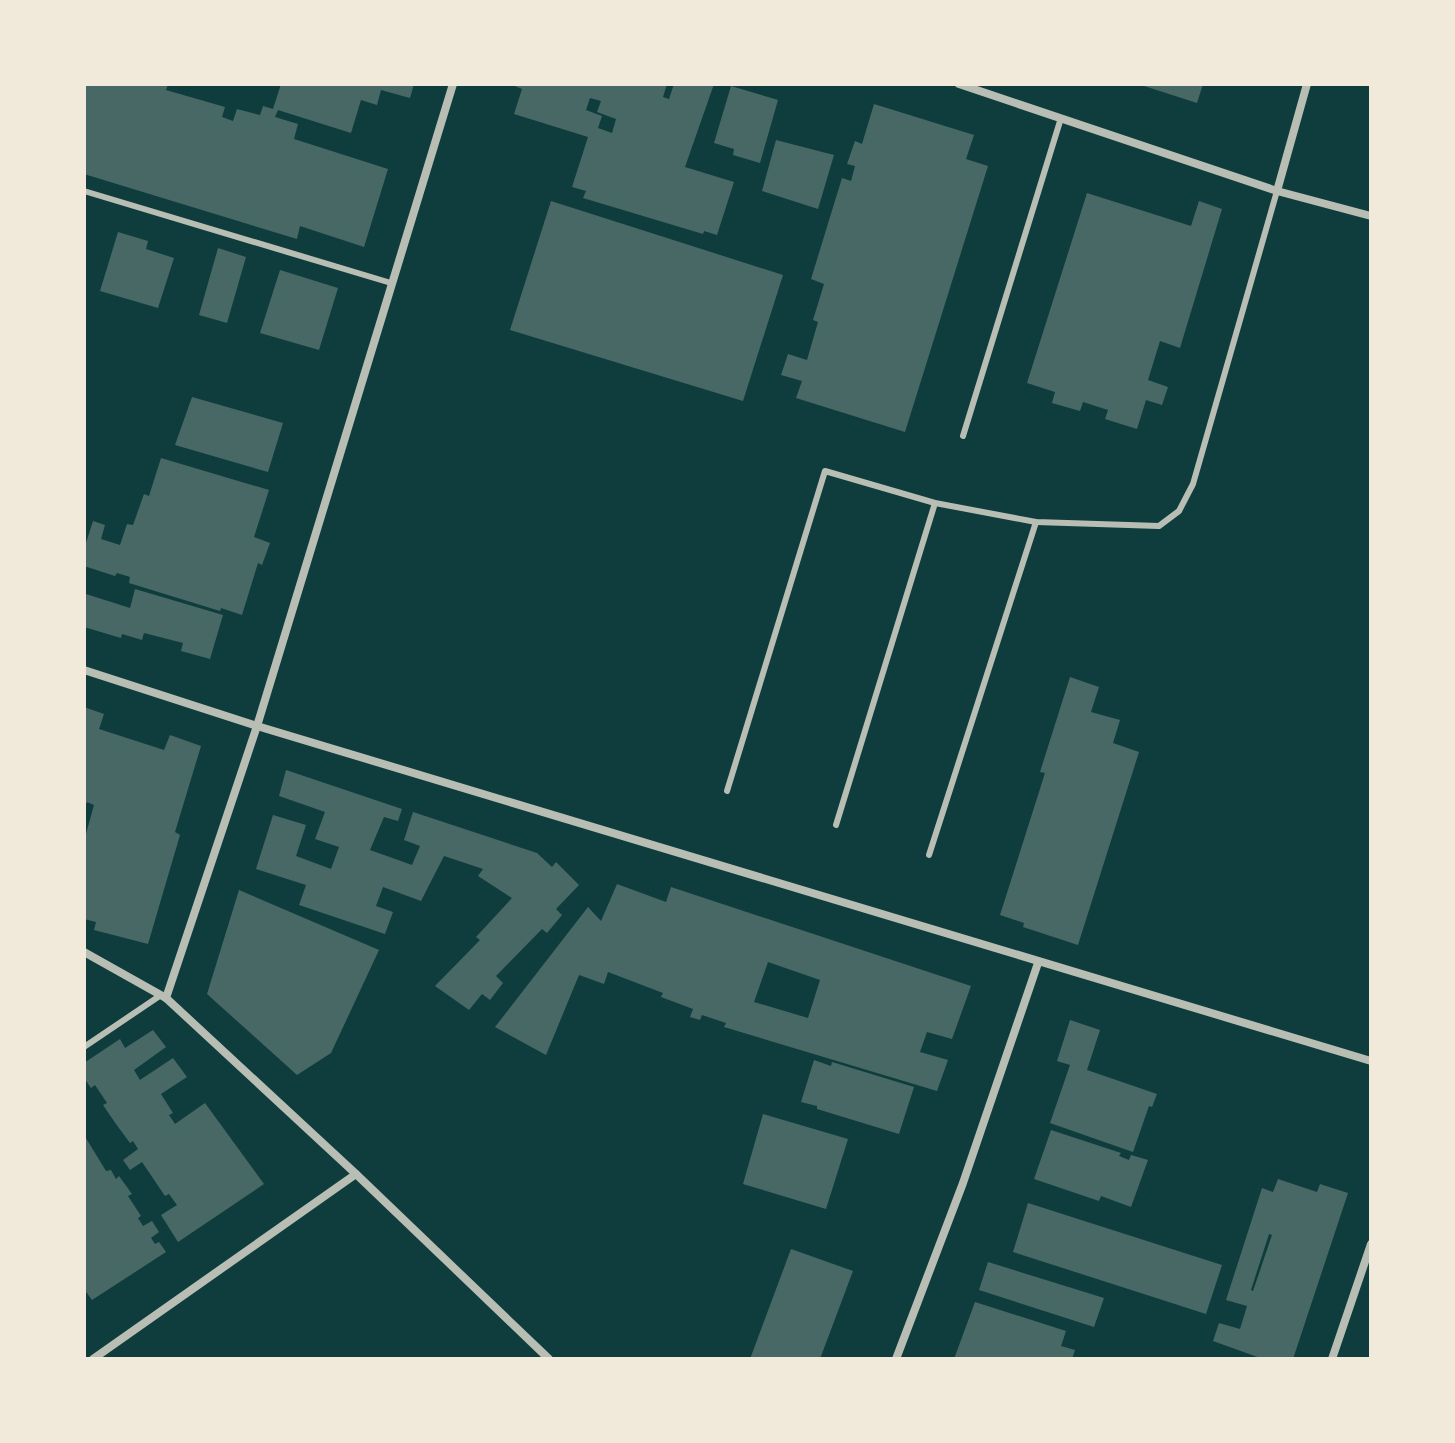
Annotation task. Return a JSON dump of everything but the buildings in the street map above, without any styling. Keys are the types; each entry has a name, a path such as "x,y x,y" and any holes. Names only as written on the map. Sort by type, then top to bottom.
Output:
{"street":[{"path":"163,996 257,726 453,84"},
{"path":"959,84 1277,191 1371,216"},
{"path":"1277,191 1307,84"},
{"path":"84,670 257,726 1371,1061"},
{"path":"84,952 163,996 356,1174 549,1359"},
{"path":"896,1359 963,1183 1038,963"},
{"path":"93,1359 356,1174"},
{"path":"1332,1359 1371,1244"}],"lane":[{"path":"963,436 1061,118"},
{"path":"84,191 391,283"},
{"path":"727,791 825,471 935,503 1036,522 1159,526 1179,511 1193,484 1277,191"},
{"path":"836,825 935,503"},
{"path":"929,855 1036,522"},
{"path":"84,1047 163,996"}]}
